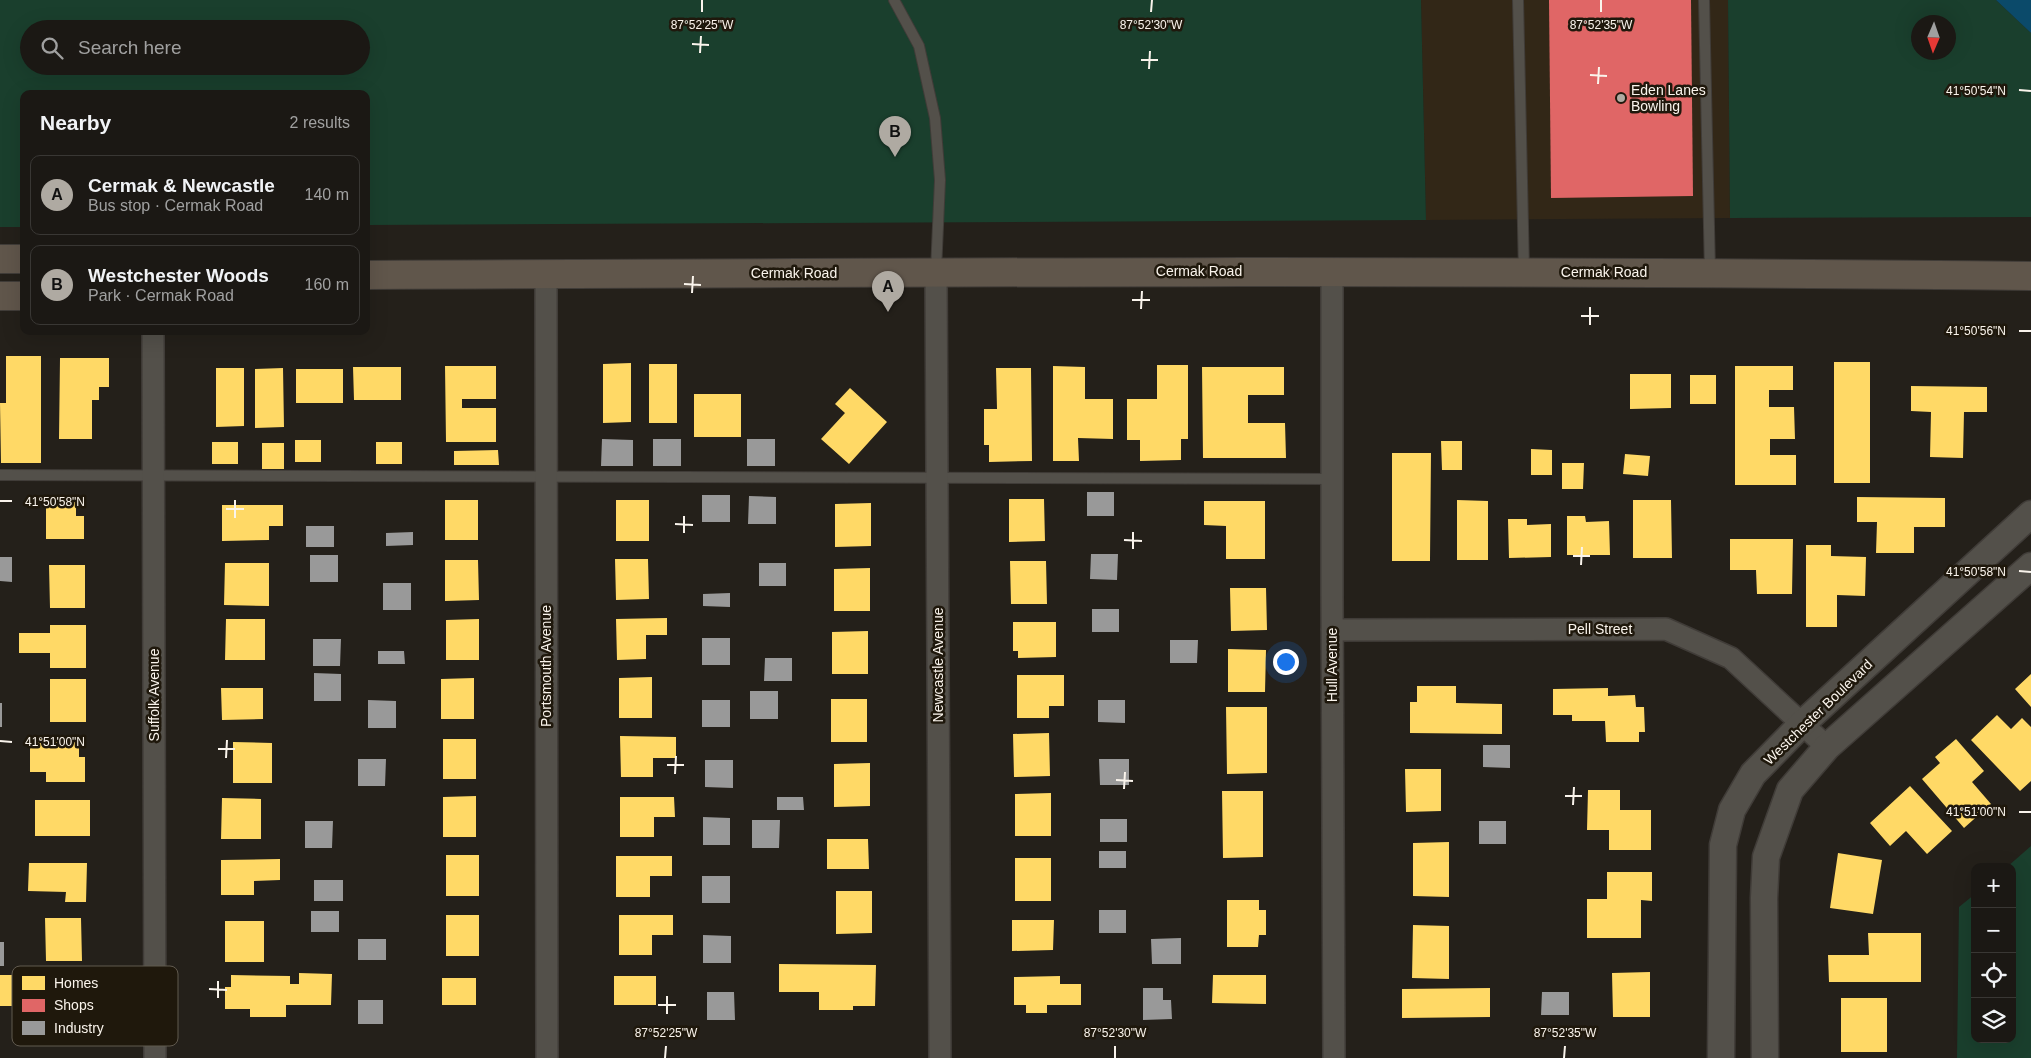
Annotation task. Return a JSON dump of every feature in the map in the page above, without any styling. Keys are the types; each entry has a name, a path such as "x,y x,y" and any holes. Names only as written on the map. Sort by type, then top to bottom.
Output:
{"main road":[{"path":"0,260 20,260"},
{"name":"Cermak Road","path":"370,275 1332,271 2031,276"},
{"path":"0,296 20,296"}],"street":[{"name":"Hull Avenue","path":"1332,271 1334,1058"},
{"name":"Newcastle Avenue","path":"936,272 940,1058"},
{"name":"Portsmouth Avenue","path":"546,274 547,1058"},
{"name":"Suffolk Avenue","path":"153,335 155,966"},
{"name":"Westchester Boulevard","path":"1721,1058 1722,845 1732,810 1753,774 1802,724 2031,514"},
{"path":"1765,1058 1764,898 1766,858 1790,790 1827,747 2031,566"},
{"name":"Pell Street","path":"1332,630 1666,629 1731,658 1827,747"}],"lane":[{"path":"894,0 919,46 935,118 940,180 936,272"},
{"path":"1518,0 1524,272"},
{"path":"1704,0 1710,273"},
{"path":"0,475 1332,479"}],"shaded area":[{"path":"1421,0 1728,0 1730,218 1426,220"}],"green space":[{"path":"0,0 1421,0 1426,220 370,225 370,90 20,90 20,227 0,227"},
{"path":"1728,0 1996,0 2031,33 2031,217 1730,218"},
{"path":"2031,846 2031,1058 1957,1058 1959,907 1971,897 1971,1043 2016,1043 2016,863 2012,863"}],"water":[{"path":"1996,0 2031,0 2031,33"}],"building: Homes":[{"path":"6,356 41,356 41,463 1,463 0,403 6,403"},
{"path":"60,358 109,358 109,387 99,387 99,400 92,400 92,439 59,439"},
{"path":"1834,362 1870,362 1870,483 1834,483"},
{"path":"631,363 631,422 603,423 603,364"},
{"path":"649,364 677,364 677,423 649,423"},
{"path":"1157,365 1188,365 1188,439 1181,439 1181,460 1140,461 1140,440 1127,440 1127,399 1157,399"},
{"path":"445,366 496,366 496,399 462,399 462,408 496,408 496,442 446,442"},
{"path":"1053,366 1085,367 1085,399 1113,399 1113,439 1078,438 1079,461 1053,461"},
{"path":"1735,366 1793,366 1793,390 1769,390 1769,407 1794,407 1795,439 1770,439 1770,455 1796,455 1796,485 1735,485"},
{"path":"353,367 401,367 401,400 354,400"},
{"path":"1202,367 1284,367 1284,395 1248,395 1248,423 1285,423 1286,458 1203,458"},
{"path":"216,368 244,368 244,426 216,427"},
{"path":"283,368 284,427 255,428 255,369"},
{"path":"996,368 1031,368 1032,461 989,462 989,445 984,445 984,409 997,409"},
{"path":"296,369 343,369 343,403 296,403"},
{"path":"1630,374 1671,374 1671,408 1630,409"},
{"path":"1690,375 1716,375 1716,404 1690,404"},
{"path":"1911,386 1987,387 1987,412 1964,412 1963,458 1930,457 1931,412 1911,411"},
{"path":"850,388 887,422 849,464 821,439 845,413 835,404"},
{"path":"694,394 741,394 741,437 694,437"},
{"path":"295,440 321,440 321,462 295,462"},
{"path":"1441,441 1462,441 1462,470 1442,470"},
{"path":"212,442 238,442 238,464 212,464"},
{"path":"376,442 402,442 402,464 376,464"},
{"path":"262,443 284,443 284,469 262,469"},
{"path":"1531,449 1552,450 1552,475 1531,475"},
{"path":"498,450 499,465 454,465 454,451"},
{"path":"1392,453 1431,453 1430,561 1392,561"},
{"path":"1625,454 1650,456 1648,476 1623,474"},
{"path":"1562,463 1584,463 1583,489 1562,489"},
{"path":"1857,497 1945,498 1945,527 1914,527 1914,553 1876,553 1877,522 1857,522"},
{"path":"1009,499 1044,499 1045,541 1009,542"},
{"path":"445,500 478,500 478,540 445,540"},
{"path":"616,500 649,500 649,541 616,541"},
{"path":"1457,500 1488,501 1488,560 1457,560"},
{"path":"1633,500 1671,500 1672,558 1633,558"},
{"path":"46,501 76,501 76,516 84,516 84,539 46,539"},
{"path":"1204,501 1265,501 1265,559 1226,559 1226,526 1204,525"},
{"path":"871,503 871,546 835,547 835,504"},
{"path":"222,505 283,505 283,526 269,526 269,540 222,541"},
{"path":"1567,516 1585,516 1586,522 1609,521 1610,555 1567,555"},
{"path":"1508,519 1527,519 1527,525 1551,524 1551,557 1509,558"},
{"path":"1730,539 1793,539 1792,594 1757,594 1756,570 1730,570"},
{"path":"1806,545 1831,545 1831,556 1866,557 1865,596 1837,595 1837,627 1806,627"},
{"path":"615,559 648,559 649,599 616,600"},
{"path":"445,560 478,560 479,600 445,601"},
{"path":"1010,561 1046,561 1047,604 1011,604"},
{"path":"225,563 269,563 269,606 224,605"},
{"path":"49,565 85,565 85,608 50,608"},
{"path":"870,568 870,611 834,611 834,569"},
{"path":"1230,588 1266,588 1267,630 1231,631"},
{"path":"667,618 667,635 646,635 646,659 617,660 616,619"},
{"path":"226,619 265,619 265,660 225,660"},
{"path":"479,619 479,660 446,660 446,620"},
{"path":"1013,622 1056,622 1056,657 1018,658 1018,651 1013,651"},
{"path":"50,625 86,625 86,668 50,668 50,653 19,653 19,633 50,633"},
{"path":"868,631 868,674 832,674 832,632"},
{"path":"1228,649 1266,650 1265,692 1228,692"},
{"path":"2031,674 2031,707 2015,689"},
{"path":"1017,675 1064,675 1064,706 1049,706 1049,718 1017,718"},
{"path":"652,677 652,718 619,718 619,678"},
{"path":"474,678 474,719 441,719 441,679"},
{"path":"50,679 86,679 86,722 50,722"},
{"path":"1417,686 1456,686 1456,703 1502,704 1502,734 1410,733 1410,702 1417,702"},
{"path":"221,688 263,688 263,719 222,720"},
{"path":"1608,688 1608,696 1635,695 1636,707 1644,707 1645,732 1639,732 1639,742 1606,742 1605,721 1572,721 1572,715 1553,715 1553,689"},
{"path":"831,699 867,699 867,742 831,742"},
{"path":"1226,707 1267,707 1267,773 1227,774"},
{"path":"1997,715 2011,729 2022,718 2031,727 2031,781 2020,791 1971,740"},
{"path":"1049,733 1050,776 1014,777 1013,734"},
{"path":"620,736 676,737 676,758 653,758 653,777 621,777"},
{"path":"30,739 79,739 79,757 85,757 85,782 46,782 46,772 30,772"},
{"path":"443,739 476,739 476,779 443,779"},
{"path":"1956,739 1984,771 1972,782 1991,804 1964,828 1922,779 1940,763 1935,757"},
{"path":"233,742 272,743 272,783 233,783"},
{"path":"870,763 870,806 834,807 834,764"},
{"path":"1405,769 1441,769 1441,811 1406,812"},
{"path":"1910,786 1952,831 1927,854 1906,831 1890,846 1870,823"},
{"path":"1588,790 1620,790 1620,810 1651,810 1651,850 1609,850 1609,830 1587,830"},
{"path":"1222,791 1263,791 1263,857 1223,858"},
{"path":"1051,793 1051,836 1015,836 1015,794"},
{"path":"476,796 476,837 443,837 443,797"},
{"path":"620,797 674,797 675,817 654,817 654,837 620,837"},
{"path":"222,798 261,799 261,839 221,839"},
{"path":"35,800 90,800 90,836 35,836"},
{"path":"827,839 868,839 869,869 827,869"},
{"path":"1449,842 1449,897 1413,896 1413,843"},
{"path":"1838,853 1882,860 1873,914 1830,908"},
{"path":"446,855 479,855 479,896 446,896"},
{"path":"616,856 672,856 672,876 650,876 650,897 616,897"},
{"path":"1015,858 1051,858 1051,901 1015,901"},
{"path":"280,859 280,880 254,881 254,895 221,895 221,860"},
{"path":"29,863 87,863 86,902 65,902 66,892 28,891"},
{"path":"1607,872 1652,872 1652,901 1641,900 1641,938 1587,938 1587,899 1607,899"},
{"path":"836,891 872,891 872,933 836,934"},
{"path":"1227,900 1259,900 1259,910 1266,910 1266,935 1259,935 1258,947 1227,947"},
{"path":"446,915 479,915 479,956 446,956"},
{"path":"619,915 673,915 673,935 652,935 652,955 619,955"},
{"path":"45,918 81,918 82,961 46,961"},
{"path":"1012,920 1054,920 1053,950 1012,951"},
{"path":"225,921 264,921 264,962 225,962"},
{"path":"1413,925 1449,926 1449,979 1412,978"},
{"path":"1868,933 1921,933 1921,982 1829,982 1828,955 1869,955"},
{"path":"779,964 876,965 875,1006 853,1006 853,1010 819,1010 819,992 779,992"},
{"path":"1650,972 1650,1017 1613,1017 1612,973"},
{"path":"299,973 332,974 331,1005 286,1005 286,1017 250,1017 250,1009 225,1009 225,987 231,987 231,975 290,976 290,984 299,984"},
{"path":"0,975 12,975 12,1006 0,1006"},
{"path":"1213,975 1266,975 1266,1004 1212,1003"},
{"path":"614,976 656,976 656,1005 614,1005"},
{"path":"1060,976 1060,984 1081,984 1081,1005 1047,1005 1047,1013 1026,1013 1026,1005 1014,1005 1014,977"},
{"path":"442,978 476,978 476,1005 442,1005"},
{"path":"1490,988 1490,1017 1402,1018 1402,989"},
{"path":"1841,998 1887,998 1887,1052 1841,1052"}],"building: Shops":[{"name":"Eden Lanes Bowling","path":"1549,0 1691,0 1693,196 1551,198"}],"building: Industry":[{"path":"602,439 633,440 633,466 601,466"},
{"path":"653,439 681,439 681,466 653,466"},
{"path":"747,439 775,439 775,466 747,466"},
{"path":"1087,492 1114,492 1114,516 1087,516"},
{"path":"702,495 730,495 730,522 702,522"},
{"path":"749,496 776,497 776,524 748,524"},
{"path":"306,526 334,526 334,547 306,547"},
{"path":"413,532 413,545 386,546 386,533"},
{"path":"1091,554 1118,554 1117,580 1090,579"},
{"path":"310,555 338,555 338,582 310,582"},
{"path":"0,557 12,557 12,582 0,581"},
{"path":"759,563 786,563 786,586 759,586"},
{"path":"383,583 411,583 411,610 383,610"},
{"path":"730,593 730,607 703,606 703,594"},
{"path":"1092,609 1119,609 1119,632 1092,632"},
{"path":"702,638 730,638 730,665 702,665"},
{"path":"313,639 341,639 340,666 313,666"},
{"path":"1170,640 1198,640 1197,663 1170,663"},
{"path":"378,651 404,651 405,664 378,664"},
{"path":"765,658 792,658 792,681 764,681"},
{"path":"314,673 341,674 341,701 314,701"},
{"path":"750,691 778,691 778,719 750,719"},
{"path":"368,700 396,701 396,728 368,728"},
{"path":"702,700 730,700 730,727 702,727"},
{"path":"1098,700 1125,700 1125,723 1098,722"},
{"path":"0,703 2,703 2,727 0,727"},
{"path":"1483,745 1510,745 1510,768 1483,767"},
{"path":"358,759 386,759 385,786 358,786"},
{"path":"1099,759 1129,759 1129,785 1100,785"},
{"path":"705,760 733,760 733,788 705,787"},
{"path":"777,797 803,797 804,810 777,810"},
{"path":"703,817 730,818 730,845 703,845"},
{"path":"1100,819 1127,819 1127,842 1100,842"},
{"path":"752,820 780,820 779,848 752,848"},
{"path":"305,821 333,821 332,848 305,848"},
{"path":"1479,821 1506,821 1506,844 1479,844"},
{"path":"1099,851 1126,851 1126,868 1099,868"},
{"path":"702,876 730,876 730,903 702,903"},
{"path":"314,880 343,880 343,901 314,901"},
{"path":"1099,910 1126,910 1126,933 1099,933"},
{"path":"311,911 339,911 339,932 311,932"},
{"path":"703,935 731,936 731,963 703,963"},
{"path":"1181,938 1181,964 1152,964 1151,939"},
{"path":"358,939 386,939 386,960 358,960"},
{"path":"0,942 4,942 4,966 0,966"},
{"path":"1143,988 1163,988 1163,1000 1171,1000 1172,1019 1143,1020"},
{"path":"707,992 734,992 735,1020 707,1020"},
{"path":"1542,992 1569,992 1569,1015 1541,1015"},
{"path":"358,1000 383,1000 383,1024 358,1024"}],"place":[{"name":"Eden Lanes Bowling","path":"1621,98"},
{"name":"Westchester Woods","path":"895,157"},
{"name":"Cermak & Newcastle","path":"888,312"}]}
